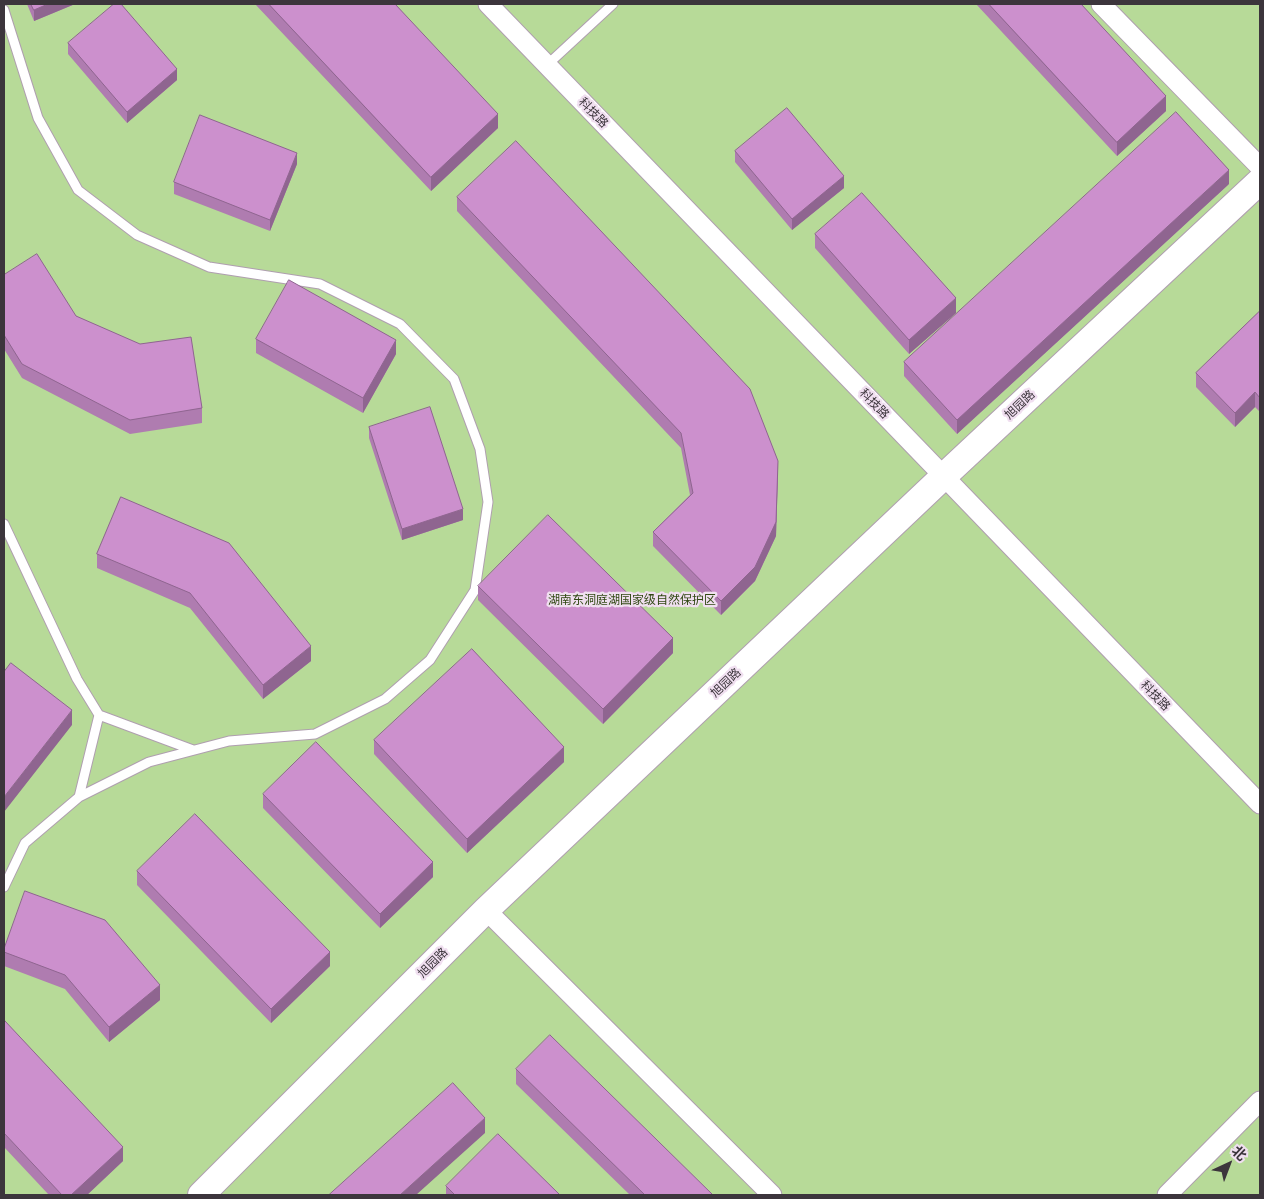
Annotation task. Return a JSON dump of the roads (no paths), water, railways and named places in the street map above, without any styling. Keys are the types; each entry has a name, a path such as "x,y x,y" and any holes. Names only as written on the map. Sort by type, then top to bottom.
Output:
{"street":[{"name":"科技路","path":"488,4 1260,804"},
{"path":"1101,4 1260,166"},
{"name":"旭园路","path":"201,1195 486,910 944,476 1260,181"},
{"path":"486,910 772,1195"},
{"path":"1167,1195 1260,1101"}],"lane":[{"path":"547,65 612,4"},
{"path":"4,10 38,118 78,190 137,235 209,267 320,284 400,324 454,379 480,449 488,502 475,590 430,660 385,699 315,734 229,741 149,762 79,797 25,844 4,887"},
{"path":"4,524 77,679 99,715 194,750"},
{"path":"79,797 99,715"}],"park label":[{"name":"湖南东洞庭湖国家级自然保护区","path":"632,600"}]}
